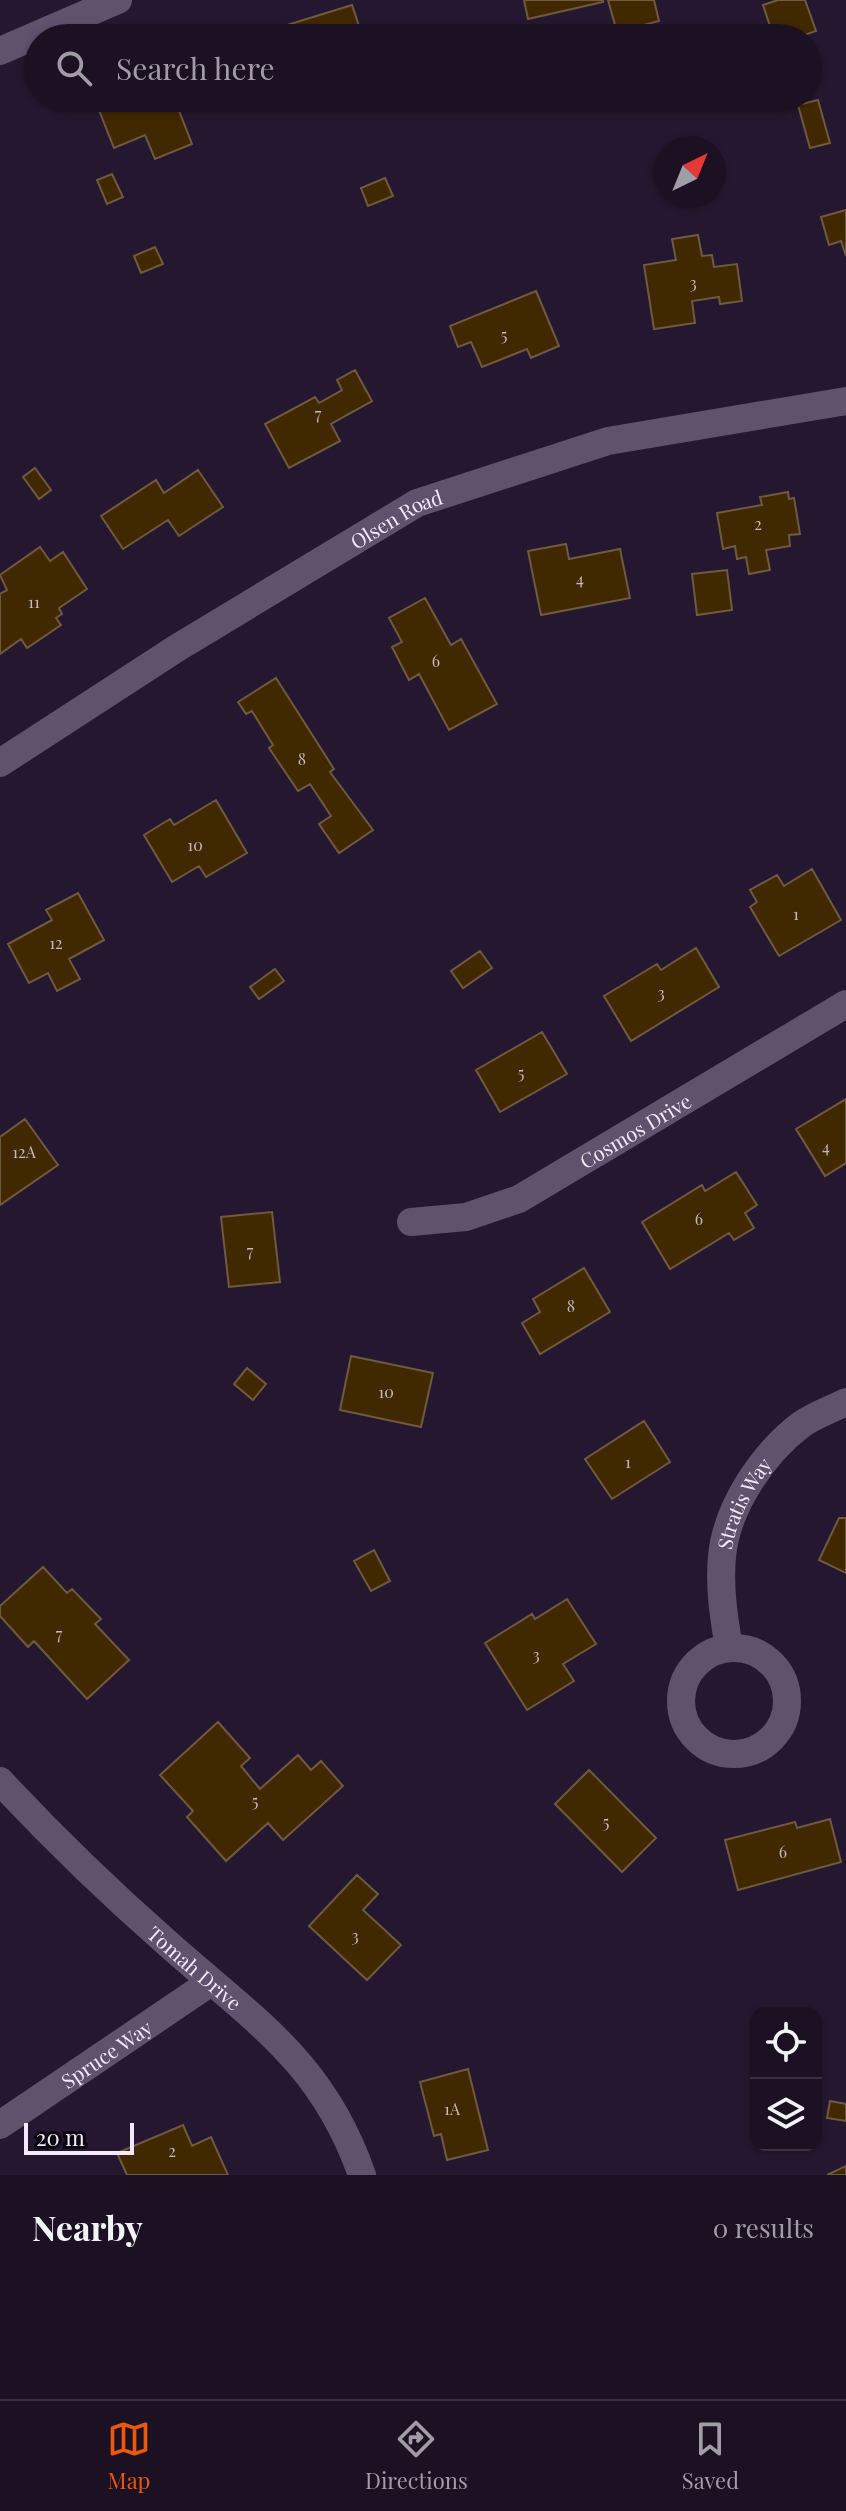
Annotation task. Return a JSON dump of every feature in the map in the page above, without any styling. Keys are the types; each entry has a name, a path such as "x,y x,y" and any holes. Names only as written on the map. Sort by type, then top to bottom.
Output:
{"street":[{"path":"62,24 118,0"},
{"path":"0,51 24,41"},
{"name":"Olsen Road","path":"0,763 177,648 417,503 608,441 846,401"},
{"name":"Cosmos Drive","path":"411,1222 466,1217 519,1199 846,1004"},
{"name":"Stratis Way","path":"729,1648 721,1598 722,1553 738,1503 763,1462 803,1423 846,1402"},
{"name":"Tomah Drive","path":"0,1781 63,1847 306,2067 331,2102 362,2175"},
{"name":"Spruce Way","path":"0,2125 211,1982"}],"building":[{"path":"524,0 603,0 603,2 528,19"},
{"path":"608,0 654,0 659,21 615,24"},
{"path":"778,0 805,0 814,24 769,24 763,5"},
{"path":"352,5 358,24 290,24"},
{"path":"100,112 179,112 192,144 155,159 145,135 114,148"},
{"path":"800,112 821,112 830,143 810,148"},
{"path":"112,174 123,197 107,204 97,180"},
{"path":"385,178 393,196 368,206 361,188"},
{"path":"846,210 846,256 841,241 829,245 821,217"},
{"path":"698,235 702,256 712,255 714,267 737,264 742,301 720,304 719,297 692,301 695,323 654,329 644,265 676,260 672,239"},
{"path":"155,247 163,264 141,273 134,256"},
{"path":"536,291 559,346 531,358 527,349 482,367 471,342 458,347 450,326"},
{"path":"355,370 372,401 331,424 340,441 289,468 265,424 315,397 319,403 342,390 337,380"},
{"path":"35,468 51,490 39,499 23,477"},
{"path":"198,470 223,507 179,536 168,520 123,549 101,516 156,480 164,493"},
{"path":"788,492 789,499 794,498 800,534 789,535 790,546 766,550 770,570 749,574 746,557 737,559 735,546 723,549 717,513 762,505 760,497"},
{"path":"566,544 569,559 620,549 630,598 541,615 528,551"},
{"path":"40,547 50,561 63,552 87,589 59,608 62,614 56,618 61,625 27,648 21,639 0,654 0,594 7,590 0,575"},
{"path":"727,570 732,610 697,615 692,574"},
{"path":"425,598 451,645 461,639 497,704 449,730 419,674 409,680 392,647 402,642 389,618"},
{"path":"276,678 334,769 330,772 373,830 339,853 319,824 331,816 310,784 298,791 269,748 273,745 252,711 246,714 238,702"},
{"path":"216,800 247,853 206,877 199,866 172,882 144,835 170,819 174,825"},
{"path":"812,869 841,920 779,956 750,907 757,902 750,890 777,875 784,886"},
{"path":"78,893 104,940 69,959 80,979 57,991 48,973 29,983 8,944 52,920 46,910"},
{"path":"696,948 719,987 631,1041 604,996 657,964 661,970"},
{"path":"480,951 492,968 463,988 451,971"},
{"path":"275,969 284,981 259,999 250,987"},
{"path":"542,1032 567,1074 500,1112 476,1070"},
{"path":"846,1099 846,1163 825,1176 796,1129"},
{"path":"25,1119 58,1165 0,1205 0,1137"},
{"path":"736,1172 757,1205 745,1213 754,1228 734,1240 729,1233 670,1269 642,1222 702,1185 705,1191"},
{"path":"272,1212 280,1282 229,1287 221,1217"},
{"path":"584,1268 610,1312 540,1354 522,1323 540,1312 533,1299"},
{"path":"351,1356 433,1373 421,1427 340,1410"},
{"path":"247,1368 266,1384 253,1400 234,1384"},
{"path":"644,1421 670,1462 612,1499 585,1459"},
{"path":"839,1518 846,1518 846,1573 819,1560"},
{"path":"374,1550 390,1581 371,1591 354,1561"},
{"path":"43,1567 67,1593 72,1589 101,1619 95,1624 129,1660 87,1699 34,1641 28,1647 0,1616 0,1606"},
{"path":"567,1599 596,1644 563,1664 574,1681 527,1710 485,1643 532,1614 535,1619"},
{"path":"218,1722 250,1758 241,1766 260,1789 298,1755 311,1770 321,1761 343,1786 283,1840 268,1823 226,1861 187,1817 193,1811 160,1775"},
{"path":"589,1770 656,1838 622,1872 555,1804"},
{"path":"830,1819 841,1862 738,1890 725,1840 795,1822 797,1828"},
{"path":"357,1875 378,1894 363,1910 401,1945 367,1980 309,1926"},
{"path":"468,2069 488,2150 447,2160 441,2134 434,2136 420,2082"},
{"path":"830,2101 846,2104 846,2121 827,2118"},
{"path":"183,2125 192,2146 211,2137 228,2175 127,2175 117,2153"},
{"path":"846,2166 846,2175 827,2175"}]}
